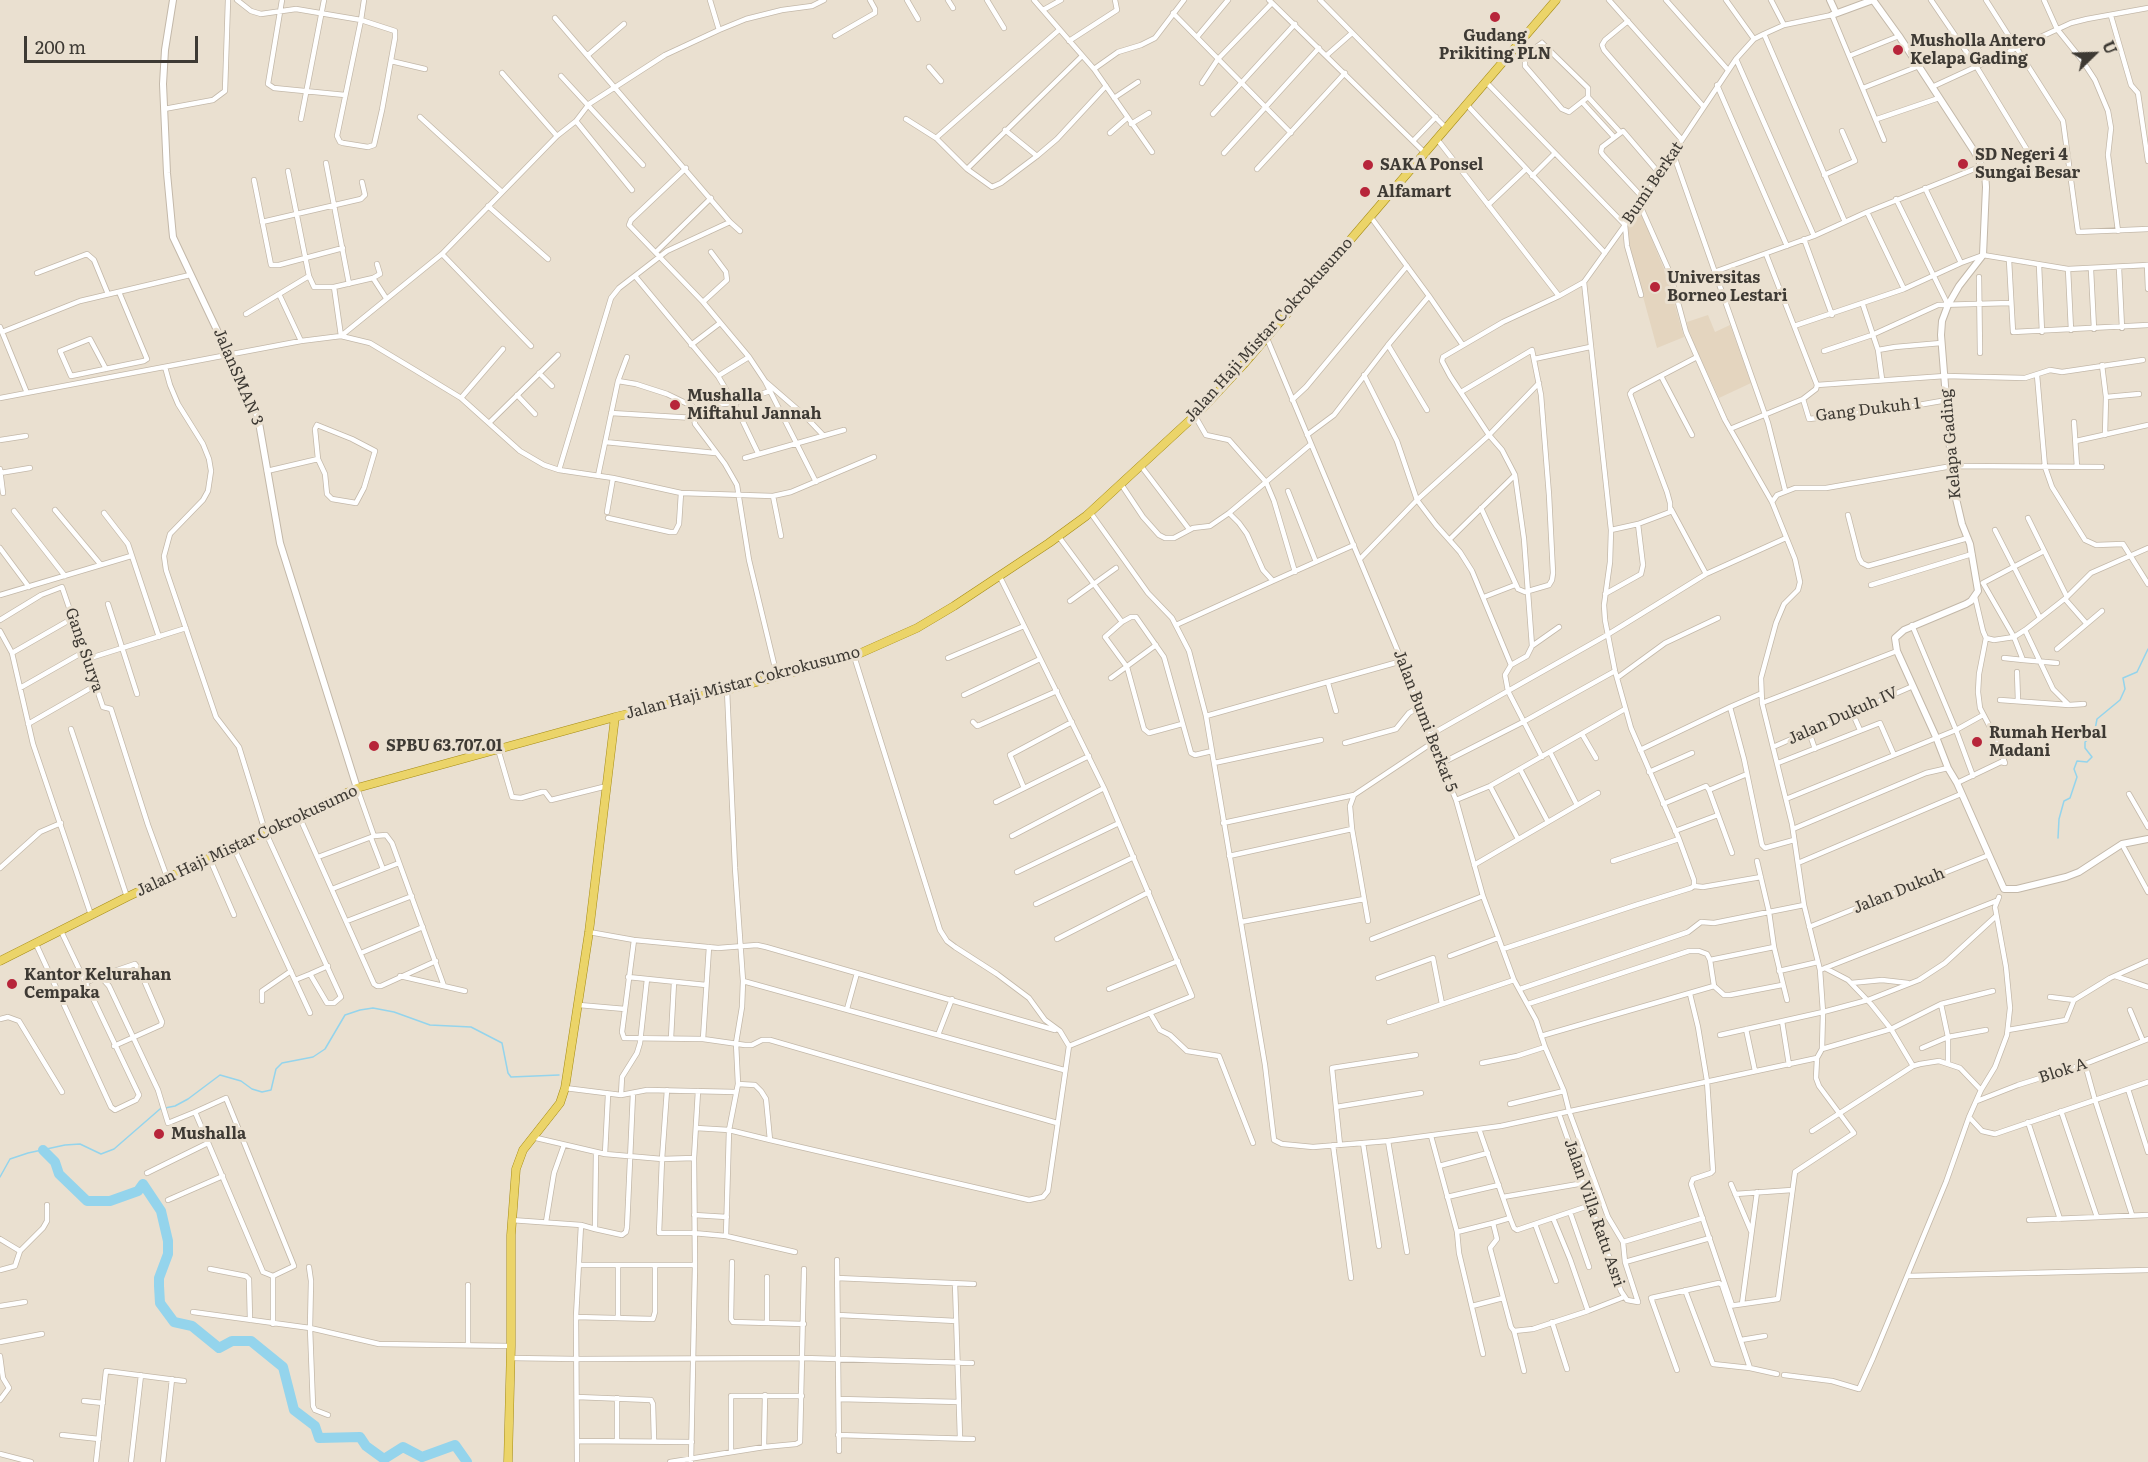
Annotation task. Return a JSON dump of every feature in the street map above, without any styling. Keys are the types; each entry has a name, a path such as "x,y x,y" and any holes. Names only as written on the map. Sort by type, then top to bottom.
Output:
{"main road":[{"name":"Jalan Haji Mistar Cokrokusumo","path":"0,961 209,857 357,788 615,717 854,656 916,628 999,577 1059,537 1090,512 1195,416 1556,0"},
{"path":"508,1462 511,1220 516,1169 523,1150 560,1103 565,1088 589,932 615,717"}],"street":[{"name":"JalanSMAN 3","path":"173,0 165,50 163,84 172,232 178,250 258,417 280,543 357,788"},
{"path":"164,109 213,100 225,91 228,0"},
{"path":"237,0 251,11 261,14 296,9 361,20 394,31 392,61 382,110 374,145 368,147 338,140 345,95 361,20 364,0"},
{"path":"282,0 268,84 274,88 345,95"},
{"path":"301,119 324,0"},
{"path":"710,0 719,30"},
{"path":"341,336 442,254 557,136 576,121 589,104 665,55 719,30 746,19 824,0"},
{"path":"835,36 874,13 875,9 870,0"},
{"path":"907,0 918,20"},
{"path":"948,0 953,8"},
{"path":"987,0 1004,28"},
{"path":"1034,0 1094,69 1152,152"},
{"path":"1043,10 1061,0"},
{"path":"1069,41 1117,10 1115,0"},
{"path":"1094,69 1118,52 1155,38 1184,0"},
{"path":"1197,37 1228,0"},
{"path":"1320,0 1446,128"},
{"path":"1609,0 1703,106"},
{"path":"1666,0 1728,70"},
{"path":"1726,0 1754,39"},
{"path":"1771,0 1784,25"},
{"path":"1830,0 1849,56 1884,140"},
{"path":"1714,272 1814,236 1925,188 1983,169 2033,175 2037,170 1976,66 1931,0"},
{"path":"1986,0 2052,101 2064,125 2077,229 2080,233 2148,229"},
{"path":"2044,0 2058,29 2095,80 2108,111 2111,128 2108,155 2118,231"},
{"path":"1202,83 1218,59 1270,1 1328,55 1425,153"},
{"path":"1834,14 1869,1 1899,36 1974,151 1983,169 1986,220 1983,255"},
{"path":"1932,87 2058,29 2086,19 2148,8"},
{"path":"1173,13 1291,133"},
{"name":"Bumi Berkat","path":"1461,392 1442,361 1443,357 1503,322 1584,282 1683,140 1728,70 1754,39 1784,25 1834,14"},
{"path":"2111,16 2132,86 2138,93 2148,161"},
{"path":"555,18 740,231"},
{"path":"1628,21 1605,40 1602,45 1604,50 1683,140"},
{"path":"588,55 624,24"},
{"path":"1213,114 1295,24"},
{"path":"936,138 1059,30"},
{"path":"1328,55 1352,33"},
{"path":"1764,34 1845,222"},
{"path":"1849,56 1899,36"},
{"path":"1519,44 1528,53"},
{"path":"1539,44 1544,44 1586,85 1589,91 1588,97 1569,112 1562,109 1527,71 1524,62 1528,53 1539,44"},
{"path":"1224,153 1319,48"},
{"path":"967,168 1082,56"},
{"path":"1736,59 1814,236"},
{"path":"392,61 425,69"},
{"path":"1863,88 1919,66"},
{"path":"929,68 941,81"},
{"path":"502,73 557,136"},
{"path":"1257,169 1345,73"},
{"path":"561,76 643,165"},
{"path":"1114,98 1138,82"},
{"path":"1486,82 1624,225 1627,246 1641,295"},
{"path":"906,119 936,138 967,168 992,187 1037,156 1075,121 1106,86"},
{"path":"1717,86 1787,246"},
{"path":"1588,97 1620,132"},
{"path":"1876,119 1939,98"},
{"path":"1582,103 1614,137"},
{"path":"1467,105 1605,253"},
{"path":"1131,124 1149,113"},
{"path":"420,117 502,192"},
{"path":"1413,141 1436,117"},
{"path":"1110,134 1127,118"},
{"path":"576,121 632,190"},
{"path":"1005,130 1037,156"},
{"path":"1659,173 1625,131 1620,132 1602,147 1601,152 1641,201 1670,273 1686,332 1730,429 1772,502 1796,559 1800,582 1797,590 1784,604 1776,623 1761,678 1760,694 1786,799 1804,905 1818,962 1822,969 1822,1049 1817,1058 1816,1075 1819,1086 1854,1132 1795,1172 1778,1299 1730,1305"},
{"path":"1824,175 1855,161 1842,131"},
{"path":"1437,139 1559,296"},
{"path":"1532,176 1555,153"},
{"path":"1673,153 1765,416 1785,490"},
{"path":"326,163 349,284"},
{"path":"686,168 631,220 629,225 703,302 749,357 765,381 816,482"},
{"path":"1488,205 1526,169"},
{"path":"288,171 309,276 314,287 334,287 373,278 380,274 377,264"},
{"path":"254,180 271,265 279,266 342,248"},
{"path":"262,222 364,198 362,182"},
{"path":"1925,188 1961,263"},
{"path":"656,252 711,198"},
{"path":"1896,200 1948,305"},
{"path":"488,206 548,259"},
{"path":"1867,212 1904,289"},
{"path":"1370,216 1430,296 1462,344"},
{"path":"559,470 611,298 619,288 660,256 730,222"},
{"path":"1804,239 1832,315"},
{"path":"703,302 727,280 726,272 711,252"},
{"path":"37,273 87,254 94,260 108,294"},
{"path":"442,254 531,346"},
{"path":"1766,254 1817,385"},
{"path":"1794,327 1863,305 1983,255 2068,269 2091,270 2148,265 2148,289"},
{"name":"Kelapa Gading","path":"1975,597 1980,584 1955,497 1941,343 1942,321 1948,305 1959,286 1983,255"},
{"path":"2009,260 2013,332 2148,325"},
{"path":"2039,265 2042,332"},
{"path":"1292,400 1306,387 1407,266"},
{"path":"2119,268 2122,328"},
{"path":"2068,269 2071,330"},
{"path":"2091,270 2094,329"},
{"path":"27,393 1,330 80,301 190,275"},
{"path":"246,314 309,276"},
{"path":"635,276 718,376 758,453"},
{"path":"1979,277 1980,353"},
{"path":"373,278 387,298"},
{"path":"1584,282 1611,530 1610,562 1605,594 1607,635 1625,710 1675,831 1694,880 1694,886"},
{"path":"334,287 341,336"},
{"path":"106,369 90,339 60,351 71,376 144,362 147,359 119,292"},
{"path":"279,294 301,341"},
{"path":"1307,435 1334,415 1388,345 1430,296"},
{"path":"1824,351 1872,335 1938,305 2010,303"},
{"path":"1863,305 1878,350 1882,379"},
{"path":"691,345 720,322"},
{"path":"0,398 301,341 341,336 370,343 461,398 520,451 544,465 559,470 613,478 681,493 738,493 773,496 786,494 874,457"},
{"name":"Jalan Bumi Berkat 5","path":"1266,336 1402,661 1440,764 1456,800 1483,896 1498,938 1514,980 1528,1004 1564,1091 1569,1111 1608,1217 1623,1242"},
{"path":"1878,350 1941,343"},
{"path":"1388,345 1427,410"},
{"path":"1534,359 1590,347"},
{"path":"461,398 503,349"},
{"path":"1481,508 1515,585 1522,592 1529,591 1549,585 1553,573 1548,484 1539,383 1532,350 1461,392 1489,435 1502,450 1515,475 1529,591 1532,646"},
{"path":"490,422 558,355"},
{"path":"598,476 618,381 627,357"},
{"path":"718,376 749,357"},
{"path":"1697,357 1630,394 1651,446 1671,509 1706,574"},
{"path":"1730,429 1803,399 1817,385 1945,376 2015,379 2050,370 2062,372 2143,360"},
{"path":"2103,365 2106,397 2105,435"},
{"path":"165,367 178,404 203,444 211,471 209,486 203,500 175,527 166,545 164,556 166,570 216,717 221,727 236,741 265,831 341,997 334,1003 327,1003 310,974"},
{"path":"539,373 552,386"},
{"path":"1364,375 1397,441 1417,500 1472,571 1511,665"},
{"path":"2037,375 2045,467 2052,487 2085,540 2096,545 2123,544 2148,584"},
{"path":"1661,376 1692,435"},
{"path":"618,381 667,394 692,406 698,413"},
{"path":"765,381 823,435"},
{"path":"1360,559 1417,500 1489,435 1539,383"},
{"path":"770,391 734,403 712,405 694,418 695,424 730,471 737,485 749,560 777,676"},
{"path":"2106,397 2139,394"},
{"path":"517,395 535,414"},
{"name":"Gang Dukuh 1","path":"1803,399 1809,419 1947,400"},
{"path":"612,413 694,418"},
{"path":"1195,416 1206,435 1230,440 1266,482 1280,518 1295,572"},
{"path":"2074,422 2077,467"},
{"path":"317,425 374,449 376,453 364,488 356,503 329,497 325,474 318,459 315,429 317,425"},
{"path":"2076,441 2148,425"},
{"path":"746,458 795,442 844,430"},
{"path":"0,440 26,436"},
{"path":"605,442 715,453"},
{"path":"1121,484 1143,517 1159,535 1174,538 1189,529 1210,526 1229,513 1311,444"},
{"path":"267,471 318,459"},
{"path":"1141,466 1189,529"},
{"path":"1772,502 1785,490 1826,488 1952,466 2102,466"},
{"path":"3,493 0,471 30,468"},
{"path":"1449,539 1515,475"},
{"path":"607,512 613,478"},
{"path":"1288,491 1316,562"},
{"path":"608,518 675,532 679,524 681,493"},
{"path":"773,496 781,536"},
{"path":"1611,530 1667,514 1671,509"},
{"path":"55,510 101,565"},
{"path":"14,511 62,577 62,587"},
{"path":"1090,512 1148,592 1176,625 1189,651 1206,716 1265,1065 1274,1140 1300,1147 1340,1145 1501,1126 1817,1058"},
{"path":"104,513 128,544 159,637"},
{"path":"1229,513 1247,534 1263,570 1273,581"},
{"path":"1848,515 1859,558 1868,566 1968,538"},
{"path":"2028,518 2066,598 2086,624"},
{"path":"1605,594 1641,574 1643,565 1638,524"},
{"path":"1995,530 2040,618"},
{"path":"1059,537 1122,622"},
{"path":"1430,735 1607,635 1706,574 1786,538"},
{"path":"1176,625 1354,545"},
{"path":"0,548 29,586"},
{"path":"1986,638 1994,640 2014,637 2066,598 2091,573 2148,548"},
{"path":"2023,660 2014,637 1980,584 2044,551"},
{"path":"1871,585 1972,554"},
{"path":"0,596 131,556"},
{"path":"1070,601 1116,568"},
{"path":"999,577 1104,788 1192,996 1069,1046"},
{"path":"1484,597 1515,585"},
{"name":"Gang Surya","path":"0,620 41,595 62,587 103,707 111,709 167,878"},
{"path":"1957,783 2001,762 2005,763 1983,715 1978,692 1978,674 1986,638 1975,597 1966,604 1912,625 1895,638 1897,651 2004,889 2017,889 2066,877 2079,872 2122,844 2148,839"},
{"path":"108,604 137,694"},
{"path":"2057,649 2102,610"},
{"path":"1182,724 1155,732 1146,732 1127,667 1106,637 1131,617 1136,617 1166,661 1182,724 1193,754 1212,751"},
{"path":"12,653 74,618"},
{"path":"1617,678 1665,643 1718,618"},
{"path":"1912,625 1973,776"},
{"path":"948,658 1024,626"},
{"path":"1542,757 1508,691 1505,675 1511,665 1527,656 1532,646 1559,627"},
{"path":"87,658 186,628"},
{"path":"2025,630 2040,660 2044,675 2053,689 2069,705"},
{"path":"0,631 12,653 28,724 91,915"},
{"path":"1111,678 1156,645"},
{"path":"20,688 85,651"},
{"path":"1762,703 1897,651"},
{"path":"696,1128 729,1130 1029,1200 1043,1197 1048,1191 1069,1046 1060,1031 1045,1020 1029,998 947,941 940,930 854,656"},
{"path":"2004,658 2057,663"},
{"path":"964,696 1041,659"},
{"path":"1206,716 1402,661"},
{"path":"1440,764 1523,722 1615,671"},
{"path":"2017,672 2018,701"},
{"path":"1328,683 1336,711"},
{"path":"28,724 96,685"},
{"name":"Jalan Dukuh IV","path":"1773,747 1913,686"},
{"path":"726,1236 729,1130 738,1083 736,1043 742,1007 743,981 727,690"},
{"path":"973,722 977,726 980,725 1057,691"},
{"path":"1640,750 1760,694"},
{"path":"2000,700 2084,704"},
{"path":"1345,743 1396,729 1409,714 1419,707"},
{"path":"1730,707 1762,845 1765,848 1794,840"},
{"path":"1456,800 1490,786 1625,710"},
{"path":"1852,712 1860,730"},
{"path":"1786,799 1956,730 1983,715"},
{"path":"1024,788 1010,755 1072,722"},
{"path":"1778,763 1880,723 1894,755"},
{"path":"71,729 127,897"},
{"path":"1809,732 1815,749"},
{"path":"1582,734 1596,758"},
{"path":"1214,763 1321,740"},
{"path":"1223,823 1354,795 1432,743"},
{"path":"498,749 512,797 520,798 545,792 551,800 607,786"},
{"path":"1551,752 1577,805"},
{"path":"1649,772 1692,753"},
{"path":"996,802 1089,756"},
{"path":"1792,829 1926,773 1948,768"},
{"path":"1520,769 1548,822"},
{"path":"1709,790 1747,774"},
{"path":"1490,786 1518,839"},
{"path":"1663,804 1706,786 1732,853"},
{"path":"357,788 383,869"},
{"path":"1012,836 1104,788"},
{"path":"1474,865 1598,793"},
{"path":"1798,862 1961,794"},
{"path":"2129,794 2148,827"},
{"path":"1354,795 1350,806 1352,829 1368,921"},
{"path":"298,815 372,981 377,986 436,961"},
{"path":"1675,831 1718,815"},
{"path":"0,868 40,832 61,823"},
{"path":"1017,872 1119,823"},
{"path":"1229,856 1352,829"},
{"path":"318,857 382,834 389,838 444,986"},
{"path":"1613,861 1678,839"},
{"path":"233,846 310,1012"},
{"path":"2124,848 2148,892"},
{"name":"Jalan Dukuh","path":"1809,927 1989,855"},
{"path":"209,857 234,915"},
{"path":"1036,904 1134,857"},
{"path":"1757,861 1787,1000"},
{"path":"332,889 399,863"},
{"path":"1503,949 1694,886 1703,887 1761,877"},
{"path":"1057,939 1149,892"},
{"path":"347,921 412,896"},
{"path":"1372,939 1483,896"},
{"path":"1241,922 1364,899"},
{"path":"1784,1375 1832,1381 1859,1389 1946,1182 1969,1117 1981,1090 1995,1067 2008,1030 2010,1008 2006,968 1995,917 1998,899 1822,969"},
{"path":"1520,989 1688,932 1701,922 1714,922 1804,905"},
{"path":"1720,1035 1868,1000 1911,983 1945,963 1995,917"},
{"path":"361,953 423,927"},
{"path":"36,944 111,1107 115,1110 136,1100 139,1095 61,931"},
{"path":"589,932 634,940 709,947 757,945 1060,1031"},
{"path":"1450,956 1498,938"},
{"path":"634,940 622,1036 628,1040 640,1038 703,1039 753,1045 762,1040 770,1040 1057,1123"},
{"path":"703,1039 709,947"},
{"path":"1710,960 1774,947"},
{"path":"1528,1004 1689,951 1707,954 1714,986 1724,995 1782,985"},
{"path":"1378,978 1432,958 1442,1004"},
{"path":"1109,989 1178,961"},
{"path":"1779,971 1818,962"},
{"path":"2050,997 2074,1000 2115,976 2148,962"},
{"path":"85,983 131,964 138,966 162,1023 114,1046"},
{"path":"295,980 328,966"},
{"path":"1822,969 1851,983 1868,1000 1891,1029 1913,1066"},
{"path":"262,1000 262,991 291,971"},
{"path":"847,1009 857,973"},
{"path":"100,976 109,986 158,1089 168,1123 226,1098 294,1266 273,1276 263,1272 195,1112"},
{"path":"400,976 465,991"},
{"path":"2115,976 2148,987"},
{"path":"628,977 706,985"},
{"path":"621,1095 622,1077 637,1053 647,979"},
{"path":"1389,1022 1514,980"},
{"path":"1851,983 1882,980 1911,983"},
{"path":"743,981 1064,1070"},
{"path":"671,1038 674,982"},
{"path":"1541,1035 1714,986"},
{"path":"1822,1049 1891,1029 1941,1004 1993,991"},
{"path":"1690,994 1707,1081 1713,1171 1693,1179 1691,1184 1750,1368"},
{"path":"938,1035 952,999"},
{"path":"2008,1030 2066,1020 2074,1000"},
{"path":"1941,1004 1948,1037 1948,1063"},
{"path":"579,1005 625,1009"},
{"path":"2130,1010 2146,1040"},
{"path":"1150,1013 1160,1030 1170,1035 1187,1051 1219,1056 1253,1143"},
{"path":"0,1019 8,1017 19,1021 62,1092"},
{"path":"1782,1021 1789,1065"},
{"path":"1746,1029 1755,1071"},
{"path":"1922,1048 1948,1037 1986,1030"},
{"name":"Blok A","path":"1977,1101 2018,1085 2085,1064 2146,1040"},
{"path":"1482,1063 1518,1056 1545,1047"},
{"path":"1340,1145 1332,1068 1416,1055"},
{"path":"1812,1131 1913,1066 1928,1062 1948,1063 1960,1068 1981,1090"},
{"path":"2085,1064 2132,1215"},
{"path":"1969,1117 1982,1131 1995,1134 2148,1082"},
{"path":"738,1083 755,1085 766,1099 770,1140"},
{"path":"565,1088 608,1095 647,1090 736,1092"},
{"path":"2128,1089 2148,1152"},
{"path":"667,1090 659,1233 726,1236 795,1252"},
{"path":"691,1461 695,1264 694,1158 698,1091"},
{"path":"1510,1104 1564,1091"},
{"path":"511,1220 581,1225 616,1235 626,1232 633,1093"},
{"path":"1336,1107 1421,1093"},
{"path":"605,1154 608,1095"},
{"path":"2061,1111 2097,1217"},
{"name":"Jalan Villa Ratu Asri","path":"1559,1114 1624,1297 1638,1302 1625,1262"},
{"path":"2028,1122 2060,1219"},
{"path":"1479,1129 1514,1228 1517,1230 1591,1205"},
{"path":"1431,1136 1457,1232 1459,1253 1483,1354"},
{"path":"532,1137 605,1154 662,1159 694,1158"},
{"path":"1388,1141 1407,1252"},
{"path":"147,1173 208,1143"},
{"path":"1363,1143 1379,1246"},
{"path":"546,1222 554,1173 564,1145"},
{"path":"1333,1145 1351,1278"},
{"path":"596,1152 596,1229"},
{"path":"1439,1166 1488,1154"},
{"path":"168,1200 223,1176"},
{"path":"1503,1197 1584,1184"},
{"path":"1731,1184 1751,1231"},
{"path":"1447,1197 1499,1185"},
{"path":"1735,1194 1792,1190"},
{"path":"1742,1304 1757,1192"},
{"path":"0,1270 15,1266 20,1251 43,1228 47,1221 47,1205"},
{"path":"1570,1212 1589,1267"},
{"path":"694,1215 727,1217"},
{"path":"2029,1220 2148,1215"},
{"path":"1457,1232 1510,1218"},
{"path":"1553,1218 1588,1311"},
{"path":"1703,1218 1623,1242 1625,1262 1710,1238"},
{"path":"1494,1223 1497,1239 1490,1248 1490,1253 1524,1371"},
{"path":"1535,1224 1556,1281"},
{"path":"578,1462 576,1317 581,1225"},
{"path":"0,1239 20,1251"},
{"path":"837,1260 839,1451"},
{"path":"732,1262 732,1321 735,1323 804,1324"},
{"path":"579,1265 695,1264"},
{"path":"576,1317 653,1319 655,1265"},
{"path":"618,1266 618,1318"},
{"path":"309,1267 313,1406 315,1410 328,1415"},
{"path":"210,1269 246,1276 249,1279 250,1320"},
{"path":"670,1462 691,1461 731,1452 800,1442 804,1269"},
{"path":"1907,1276 2148,1270"},
{"path":"273,1276 273,1324"},
{"path":"767,1277 767,1323"},
{"path":"837,1278 974,1284"},
{"path":"955,1283 960,1438"},
{"path":"1677,1370 1651,1300 1652,1297 1721,1283 1730,1305"},
{"path":"468,1286 468,1345"},
{"path":"1685,1290 1713,1364 1777,1374"},
{"path":"1514,1331 1533,1329 1624,1297"},
{"path":"1472,1306 1503,1298"},
{"path":"0,1306 26,1302"},
{"path":"193,1312 310,1328 379,1344 511,1346"},
{"path":"838,1315 956,1321"},
{"path":"1552,1322 1567,1369"},
{"path":"0,1342 42,1334"},
{"path":"1741,1340 1765,1336"},
{"path":"0,1356 3,1378 9,1388 0,1400"},
{"path":"511,1358 838,1358 972,1363"},
{"path":"96,1462 106,1371 184,1381"},
{"path":"131,1462 141,1376"},
{"path":"163,1462 172,1379"},
{"path":"764,1447 765,1395"},
{"path":"731,1452 730,1396 802,1396"},
{"path":"577,1397 649,1399 652,1401 654,1440"},
{"path":"616,1440 617,1398"},
{"path":"838,1399 959,1402"},
{"path":"84,1401 103,1403"},
{"path":"62,1435 99,1439"},
{"path":"838,1435 974,1439"},
{"path":"577,1441 692,1442"},
{"path":"0,1454 31,1462"}],"shaded area":[{"name":"Universitas Borneo Lestari","path":"1639,208 1666,274 1684,337 1657,348 1629,245 1627,226"},
{"path":"1708,315 1715,332 1730,325 1751,383 1719,398 1689,334 1687,322"}],"waterway":[{"path":"2058,838 2059,819 2064,801 2070,798 2077,777 2074,769 2077,761 2087,762 2092,757 2085,748 2085,742 2094,735 2097,719 2120,700 2125,689 2123,678 2137,672 2148,649"},
{"path":"0,1177 10,1159 28,1153 80,1144 101,1154 114,1149 160,1109 175,1106 188,1099 220,1075 241,1081 252,1089 262,1092 271,1090 276,1069 282,1063 313,1057 325,1049 345,1015 360,1010 373,1008 394,1012 430,1025 471,1027 502,1043 508,1073 511,1077 559,1075"},
{"path":"43,1150 55,1162 59,1174 87,1201 110,1201 138,1191 143,1184 161,1211 168,1241 168,1254 159,1278 160,1303 174,1322 192,1326 219,1348 232,1341 251,1341 283,1367 294,1410 315,1426 319,1438 360,1437 366,1446 384,1459 403,1447 422,1457 455,1445 467,1462"}],"place":[{"name":"Gudang Prikiting PLN","path":"1495,17"},
{"name":"Musholla Antero Kelapa Gading","path":"1898,50"},
{"name":"SD Negeri 4 Sungai Besar","path":"1963,164"},
{"name":"SAKA Ponsel","path":"1368,165"},
{"name":"Alfamart","path":"1365,192"},
{"name":"Universitas Borneo Lestari","path":"1655,287"},
{"name":"Mushalla Miftahul Jannah","path":"675,405"},
{"name":"Rumah Herbal Madani","path":"1977,742"},
{"name":"SPBU 63.707.01","path":"374,746"},
{"name":"Kantor Kelurahan Cempaka","path":"12,984"},
{"name":"Mushalla","path":"159,1134"}]}
